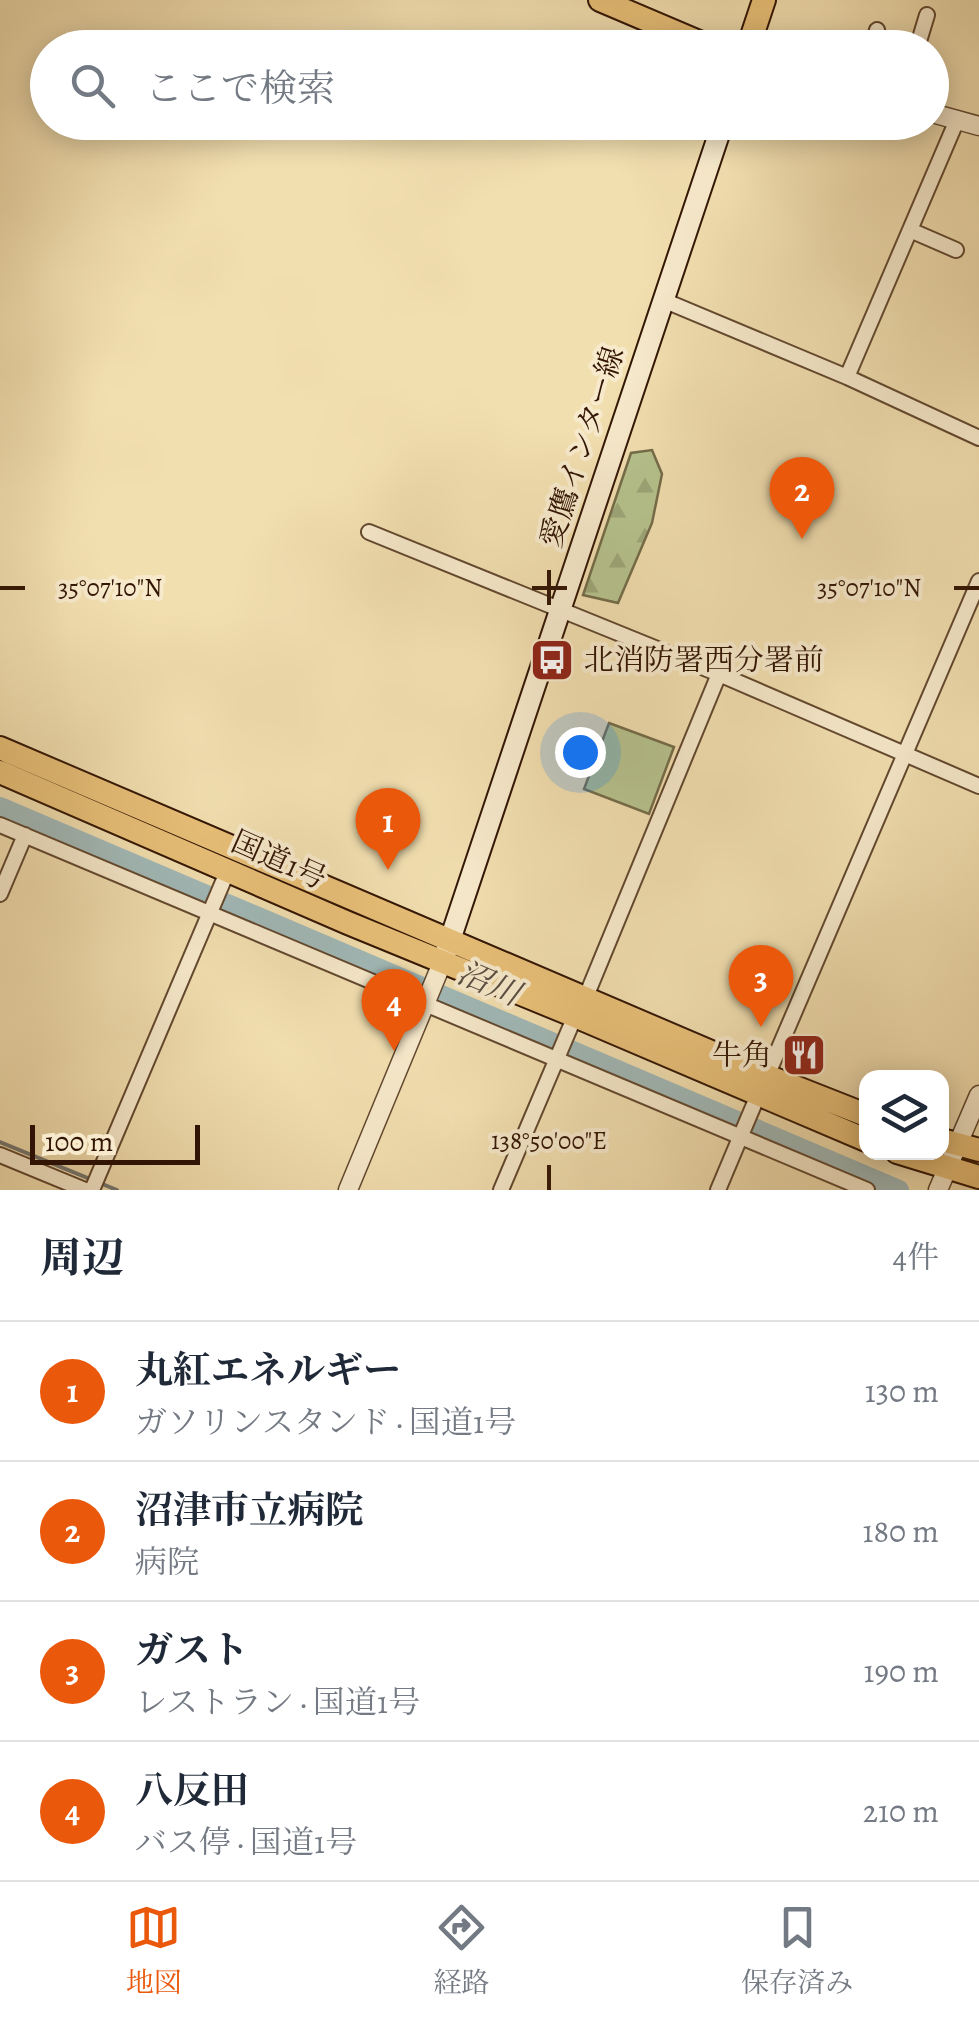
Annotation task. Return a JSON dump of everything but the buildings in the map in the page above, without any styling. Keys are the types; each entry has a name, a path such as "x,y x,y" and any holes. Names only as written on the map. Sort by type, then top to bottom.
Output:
{"main road":[{"path":"600,0 671,30"},
{"path":"754,30 764,0"},
{"name":"愛鷹インター線","path":"443,960 717,140"},
{"name":"国道1号","path":"0,748 443,960"},
{"name":"国道1号","path":"0,772 224,880 443,960 859,1137"},
{"name":"国道1号","path":"759,1094 859,1114"},
{"path":"911,1160 943,1179 979,1177"}],"street":[{"path":"922,30 927,15"},
{"path":"949,118 979,126"},
{"path":"949,139 957,120"},
{"path":"846,377 948,140"},
{"path":"910,230 956,250"},
{"path":"663,300 979,438"},
{"path":"369,532 719,674 979,786"},
{"path":"718,1190 979,581"},
{"path":"501,1190 719,674"},
{"path":"0,825 867,1190"},
{"path":"0,894 25,835"},
{"path":"0,1155 88,1190 224,880"},
{"path":"348,1190 443,960"},
{"path":"943,1179 979,1095"}],"green space":[{"path":"652,450 662,474 652,523 618,603 583,595 631,453"},
{"path":"609,723 674,747 649,814 584,789"}],"waterway":[{"name":"沼川","path":"0,807 899,1190"},
{"path":"0,1142 117,1190"}],"place":[{"name":"沼津市立病院","path":"802,539"},
{"name":"北消防署西分署前","path":"552,660"},
{"name":"丸紅エネルギー","path":"388,870"},
{"name":"ガスト","path":"761,1027"},
{"name":"八反田","path":"394,1051"},
{"name":"牛角","path":"804,1055"}]}
